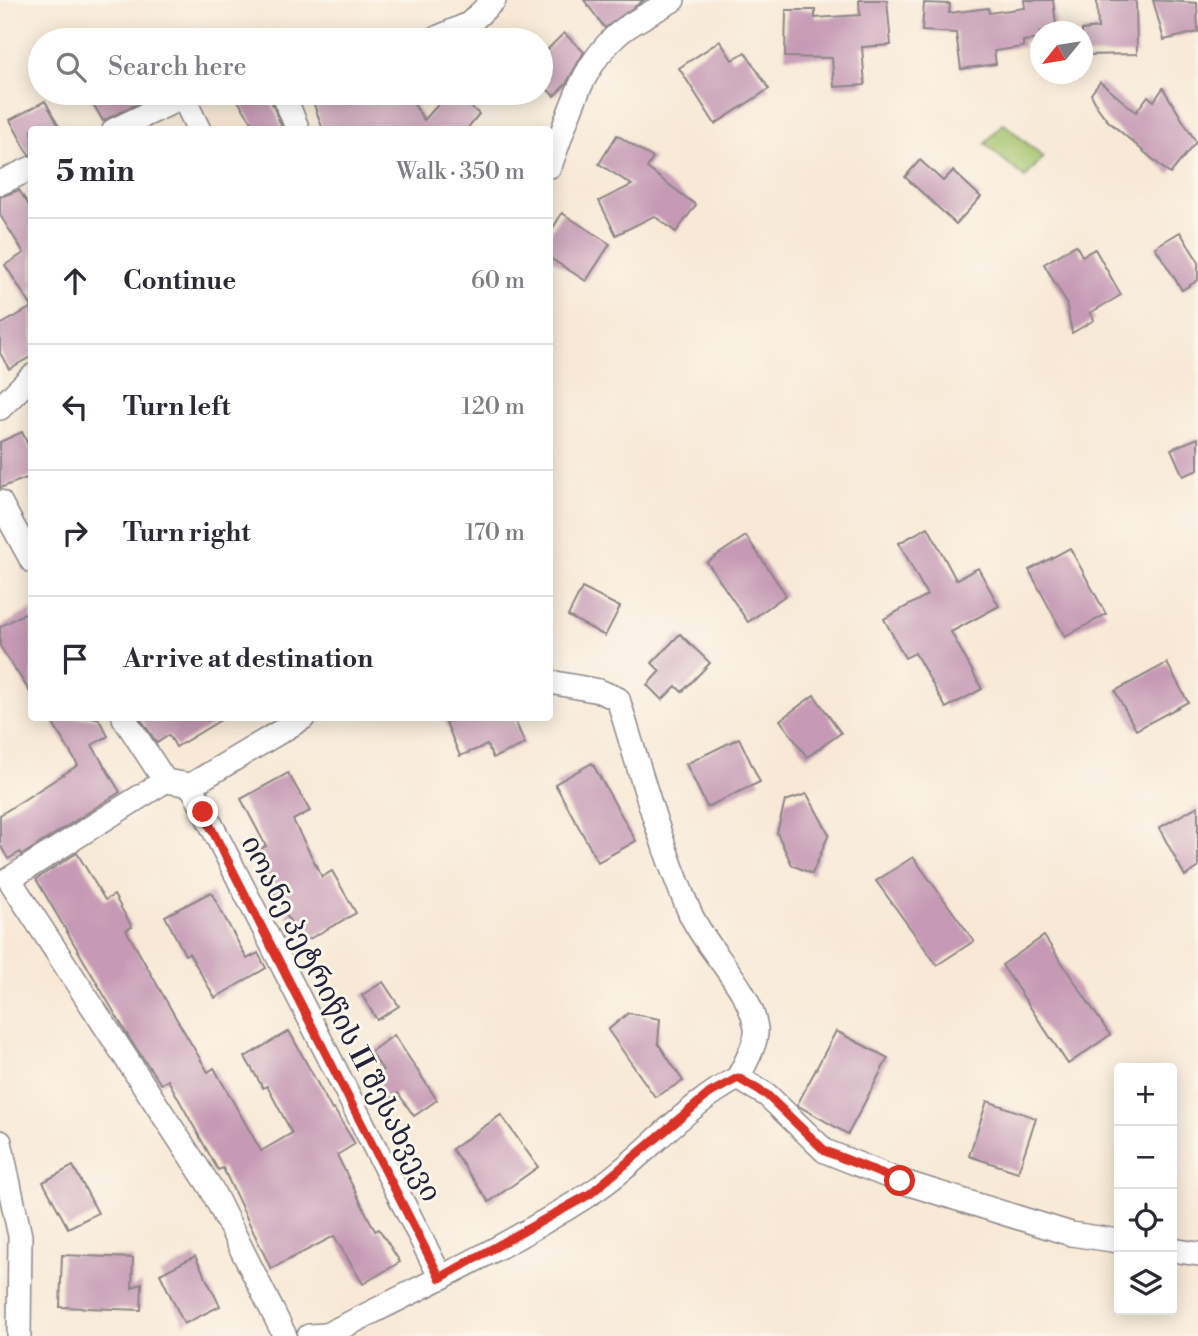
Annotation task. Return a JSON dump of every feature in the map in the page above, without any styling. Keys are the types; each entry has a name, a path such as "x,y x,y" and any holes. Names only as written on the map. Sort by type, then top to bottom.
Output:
{"street":[{"path":"460,28 469,24 494,0"},
{"path":"553,157 568,110 600,54 617,34 673,0"},
{"path":"122,126 166,105"},
{"path":"187,105 197,126"},
{"path":"289,105 296,126"},
{"path":"0,183 28,170"},
{"path":"0,408 28,380"},
{"path":"0,502 28,554"},
{"path":"309,1336 326,1335 440,1278 590,1194 710,1093 738,1078 757,1032 750,1004 714,954 691,914 648,800 618,699 599,691 553,683"},
{"path":"126,721 164,781"},
{"path":"285,1336 211,1188 9,879 164,781 191,785 298,721"},
{"name":"იოანე პეტრიწის II შესახვევი","path":"191,785 440,1278"},
{"path":"738,1078 767,1095 825,1151 900,1181 1071,1234 1114,1240"},
{"path":"0,1142 20,1236 19,1336"},
{"path":"1177,1251 1198,1254"}],"green space":[{"path":"1003,123 1043,157 1025,178 985,144"}],"building":[{"path":"584,0 644,0 605,28"},
{"path":"859,0 887,0 891,45 862,47 865,85 834,87 832,58 785,57 786,10 815,10 815,18 860,15"},
{"path":"1024,0 1053,0 1056,21 1030,21 1030,40 1023,41 1023,47 994,51 996,64 961,69 956,33 922,31 924,3 950,4 949,13 988,8 989,13 1025,8"},
{"path":"1097,0 1136,0 1137,54 1093,55 1093,29 1098,28"},
{"path":"1153,0 1197,3 1198,32 1164,40"},
{"path":"564,33 584,52 566,84 554,96 553,95 553,44"},
{"path":"720,41 732,60 745,52 769,89 715,124 679,68"},
{"path":"1100,82 1136,112 1148,96 1154,101 1163,88 1196,142 1170,174 1107,120 1091,94"},
{"path":"38,105 47,105 59,126 28,126 28,153 10,120"},
{"path":"94,105 135,105 103,121"},
{"path":"241,105 273,105 281,126 254,126"},
{"path":"314,105 415,105 424,120 438,105 469,105 479,114 469,126 322,126"},
{"path":"617,135 653,158 647,168 696,205 676,232 654,216 616,235 599,201 632,185 599,164"},
{"path":"920,160 943,181 953,171 981,197 956,224 905,177"},
{"path":"19,190 28,204 28,301 5,265 24,253 0,215 0,197"},
{"path":"562,213 610,244 586,281 553,260 553,228"},
{"path":"1180,232 1198,261 1198,280 1182,290 1155,247"},
{"path":"1076,245 1082,256 1095,249 1121,295 1090,313 1094,320 1072,333 1066,302 1044,264"},
{"path":"28,309 28,358 9,369 0,353 0,325"},
{"path":"22,432 28,445 28,478 0,488 0,442"},
{"path":"1198,438 1198,470 1183,476 1171,449"},
{"path":"928,527 956,580 978,568 999,606 951,632 982,689 946,708 915,653 905,658 884,619 927,595 899,543"},
{"path":"746,536 786,595 748,622 707,562"},
{"path":"1070,548 1106,614 1065,637 1029,570"},
{"path":"582,588 620,607 605,636 568,616"},
{"path":"28,611 28,689 0,646 0,627"},
{"path":"680,634 710,663 682,692 676,686 662,700 647,685 660,671 652,663"},
{"path":"1167,663 1188,702 1136,730 1115,691"},
{"path":"814,695 841,733 807,757 780,720"},
{"path":"58,721 100,721 108,736 92,745 120,792 22,855 20,852 8,859 0,845 0,815 78,765 53,724"},
{"path":"142,721 219,721 176,747 169,735 157,743"},
{"path":"445,721 515,721 525,744 493,758 487,745 460,756"},
{"path":"739,738 760,782 707,807 686,764"},
{"path":"592,763 636,841 598,862 555,784"},
{"path":"288,773 310,811 293,820 322,877 332,871 356,913 302,943 252,853 266,846 241,799"},
{"path":"807,794 829,834 812,874 792,865 777,833 785,801"},
{"path":"1198,806 1198,868 1185,876 1159,828"},
{"path":"77,853 105,900 114,895 132,927 126,930 176,1018 208,1072 214,1068 261,1151 292,1133 267,1086 263,1088 245,1057 289,1031 332,1110 334,1109 355,1144 337,1155 375,1231 379,1229 400,1262 363,1284 334,1236 271,1269 223,1168 218,1170 168,1080 161,1084 131,1041 36,879"},
{"path":"913,857 974,941 937,965 876,881"},
{"path":"211,892 247,959 258,953 266,968 215,998 189,953 185,955 165,916"},
{"path":"1044,936 1110,1035 1068,1064 1002,965"},
{"path":"383,982 399,1006 377,1020 362,995"},
{"path":"628,1013 660,1019 658,1043 683,1081 655,1097 608,1030"},
{"path":"836,1031 888,1058 848,1134 797,1105"},
{"path":"394,1035 437,1100 414,1116 398,1093 388,1100 372,1077 383,1070 370,1052"},
{"path":"987,1101 1036,1118 1018,1172 969,1156"},
{"path":"501,1115 538,1167 489,1202 452,1149"},
{"path":"73,1166 98,1213 68,1228 43,1182"},
{"path":"62,1255 133,1258 132,1288 142,1283 141,1310 60,1307"},
{"path":"195,1256 220,1306 184,1324 160,1274"}],"route":[{"path":"203,812 440,1278 590,1194 710,1093 738,1078 767,1095 825,1151 900,1181"}]}
